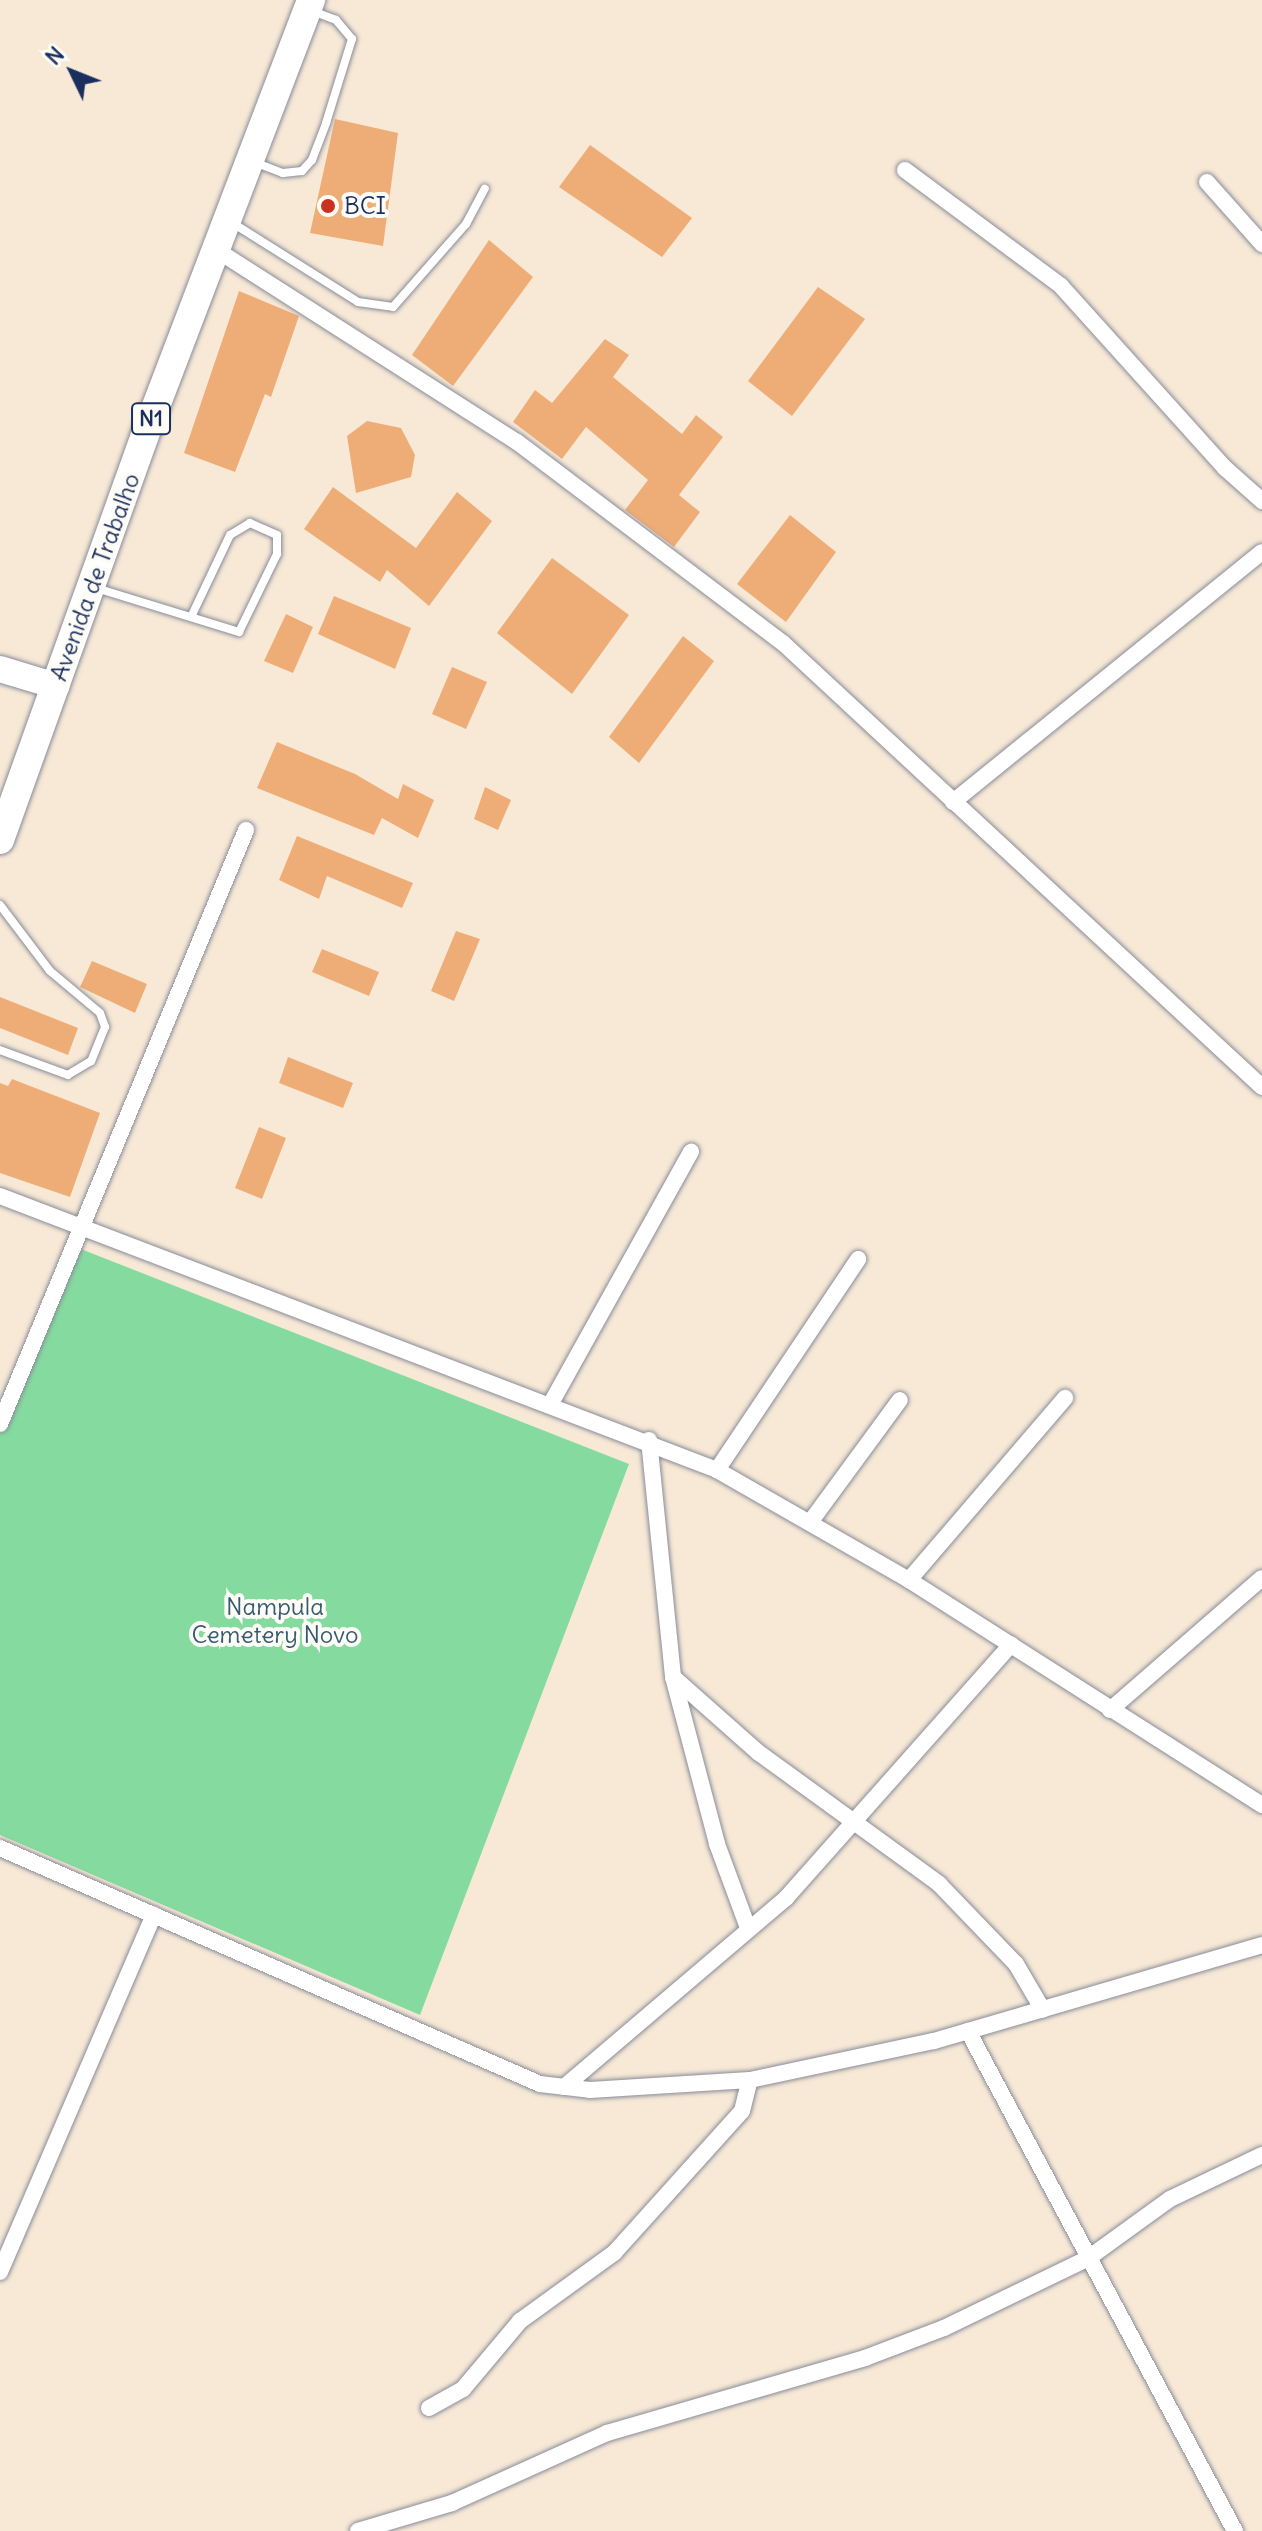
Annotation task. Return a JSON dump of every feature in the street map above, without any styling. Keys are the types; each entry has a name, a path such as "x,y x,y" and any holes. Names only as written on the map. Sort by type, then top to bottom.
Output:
{"highway":[{"name":"Avenida de Trabalho","path":"0,840 215,249 309,5"}],"main road":[{"path":"0,669 56,686"}],"street":[{"path":"905,170 1061,286 1225,468 1262,501"},
{"path":"1207,182 1262,244"},
{"path":"215,249 517,442 783,643 1262,1087"},
{"path":"953,802 1262,552"},
{"path":"0,1424 85,1227 246,830"},
{"path":"550,1405 691,1152"},
{"path":"0,1196 649,1440 717,1470 811,1521 909,1580 1262,1805"},
{"path":"717,1470 858,1259"},
{"path":"909,1580 1065,1398"},
{"path":"811,1521 900,1400"},
{"path":"649,1440 673,1677 717,1844 748,1928"},
{"path":"1110,1710 1262,1578"},
{"path":"564,2087 786,1898 1011,1645"},
{"path":"673,1677 759,1753 850,1824 939,1884 984,1926 1016,1964 1043,2010"},
{"path":"0,1848 495,2065 540,2084 564,2087 664,2088 750,2080 968,2031 1262,1945"},
{"path":"0,2272 154,1915"},
{"path":"968,2031 1087,2259 1235,2531"},
{"path":"429,2408 463,2389 520,2321 607,2261 742,2111 750,2080"},
{"path":"358,2531 452,2503 607,2433 865,2358 944,2328 1087,2259 1170,2199 1262,2155"}],"lane":[{"path":"249,161 283,173 302,171 312,160 352,39 336,20 309,5"},
{"path":"227,219 358,302 393,307 466,224 485,189"},
{"path":"91,587 192,615 231,634 239,632 277,554 277,535 250,523 230,535 192,615"},
{"path":"0,905 50,971 100,1013 105,1027 91,1061 68,1075 0,1050"}],"green space":[{"name":"Nampula Cemetery Novo","path":"68,1244 629,1464 420,2015 0,1835 0,1425"}],"building":[{"path":"335,119 398,133 383,246 310,233"},
{"path":"590,145 692,218 662,257 559,187"},
{"path":"489,240 533,277 453,386 412,355"},
{"path":"818,287 865,319 792,416 748,381"},
{"path":"239,291 299,316 271,397 265,394 235,472 184,453"},
{"path":"605,339 629,355 613,377 682,434 696,415 723,437 679,495 700,512 674,547 625,510 648,480 586,427 562,459 513,422 535,390 552,403"},
{"path":"367,421 401,428 415,455 411,477 356,493 347,436"},
{"path":"333,487 416,548 457,492 492,521 429,606 387,570 380,582 304,529"},
{"path":"790,515 836,552 786,622 737,584"},
{"path":"552,558 629,615 572,694 497,633"},
{"path":"334,596 411,628 395,669 318,634"},
{"path":"286,614 313,627 293,673 264,661"},
{"path":"683,636 714,661 639,763 609,737"},
{"path":"452,667 487,682 466,729 432,714"},
{"path":"277,742 355,774 398,799 403,784 434,800 418,838 382,818 374,835 257,788"},
{"path":"485,787 511,800 498,830 474,819"},
{"path":"297,836 413,883 402,908 327,876 319,899 279,880"},
{"path":"456,931 480,939 454,1001 431,991"},
{"path":"322,949 379,972 369,996 312,972"},
{"path":"92,961 147,984 135,1013 80,987"},
{"path":"0,997 78,1028 68,1055 0,1028"},
{"path":"288,1057 353,1083 343,1108 279,1083"},
{"path":"12,1079 100,1113 70,1197 0,1173 0,1083 8,1086"},
{"path":"259,1127 286,1138 262,1199 235,1188"}],"place":[{"name":"BCI","path":"328,206"}]}
